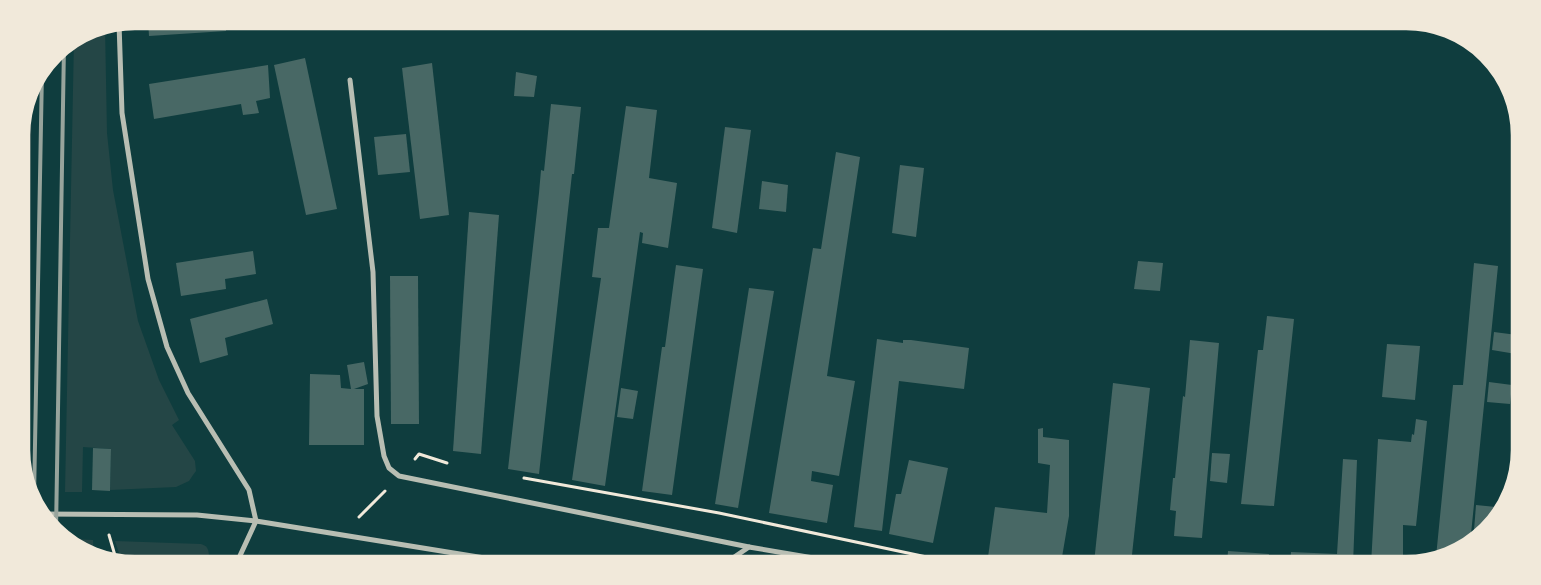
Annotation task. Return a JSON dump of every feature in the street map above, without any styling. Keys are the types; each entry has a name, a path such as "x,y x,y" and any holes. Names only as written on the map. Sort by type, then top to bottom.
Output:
{"street":[{"path":"119,30 122,113 148,278 164,338 188,393 249,490 256,521 240,556"},
{"path":"350,80 373,272 377,416 384,456 389,468 399,476 804,556"},
{"path":"51,514 197,515 256,521 472,556"},
{"path":"735,556 749,546"}],"path":[{"path":"355,521 419,454 450,464"},
{"path":"524,478 719,513 922,556"},
{"path":"109,535 115,554"}],"shaded area":[{"path":"105,33 107,133 113,190 138,321 159,380 179,420 172,425 195,461 196,471 189,481 176,487 110,490 111,449 83,447 82,492 65,492 74,49 81,43"},
{"path":"32,110 29,282 29,127"},
{"path":"78,539 93,540 93,548"},
{"path":"115,541 201,544 209,552 209,556 120,555"}],"building":[{"path":"149,29 226,29 226,31 149,36"},
{"path":"305,58 337,209 306,215 274,65"},
{"path":"432,63 449,215 420,219 402,68"},
{"path":"268,65 270,98 256,101 259,113 243,115 241,104 154,119 149,84"},
{"path":"516,72 537,76 534,97 514,96"},
{"path":"551,104 581,107 539,474 508,469 541,170 544,171"},
{"path":"626,106 657,110 649,178 677,183 668,248 642,243 643,233 640,232 605,486 572,480 601,278 592,277 598,228 609,228"},
{"path":"725,127 751,130 737,233 712,228"},
{"path":"406,134 410,172 378,175 374,137"},
{"path":"836,152 860,157 827,376 855,381 839,476 812,471 811,481 833,485 827,523 769,513 813,248 821,249"},
{"path":"900,165 924,168 916,237 892,233"},
{"path":"762,181 788,185 786,212 759,209"},
{"path":"469,212 499,215 481,454 453,451"},
{"path":"253,251 256,274 225,279 226,289 181,296 176,263"},
{"path":"1138,261 1163,263 1160,291 1134,289"},
{"path":"1474,263 1498,266 1471,534 1460,542 1436,552 1453,385 1463,385"},
{"path":"676,265 703,269 672,495 642,491 662,347 665,347"},
{"path":"390,276 418,276 419,424 391,424"},
{"path":"749,288 774,291 738,508 715,504"},
{"path":"267,299 273,324 225,338 228,355 200,363 190,319"},
{"path":"1267,316 1294,319 1274,506 1241,504 1258,350 1263,350"},
{"path":"1494,332 1512,334 1512,353 1492,350"},
{"path":"877,339 903,343 903,340 911,340 969,348 964,389 899,381 882,531 854,527"},
{"path":"1190,340 1219,343 1202,538 1174,536 1176,511 1170,510 1183,396 1185,397"},
{"path":"1387,344 1420,346 1415,400 1382,397"},
{"path":"364,362 368,384 354,389 364,389 364,445 309,445 310,374 340,375 341,388 351,389 347,365"},
{"path":"1489,382 1512,385 1510,404 1487,402"},
{"path":"1113,383 1150,388 1132,556 1095,556"},
{"path":"621,388 638,391 633,419 617,417"},
{"path":"1416,419 1427,421 1416,526 1403,525 1403,556 1372,556 1378,439 1411,442 1412,434 1414,435"},
{"path":"1043,428 1043,437 1069,440 1069,516 1062,556 988,556 995,507 1047,513 1050,465 1038,463 1038,429"},
{"path":"93,448 111,449 110,491 92,490"},
{"path":"1212,453 1230,454 1227,483 1210,481"},
{"path":"1343,459 1357,460 1353,556 1291,556 1291,552 1337,554"},
{"path":"909,460 948,468 933,543 889,534 896,494 901,494"},
{"path":"1476,505 1495,507 1490,515 1474,531"},
{"path":"1228,551 1269,554 1269,556 1228,556"}],"railway":[{"path":"56,521 64,56"},
{"path":"34,485 42,85"}]}
